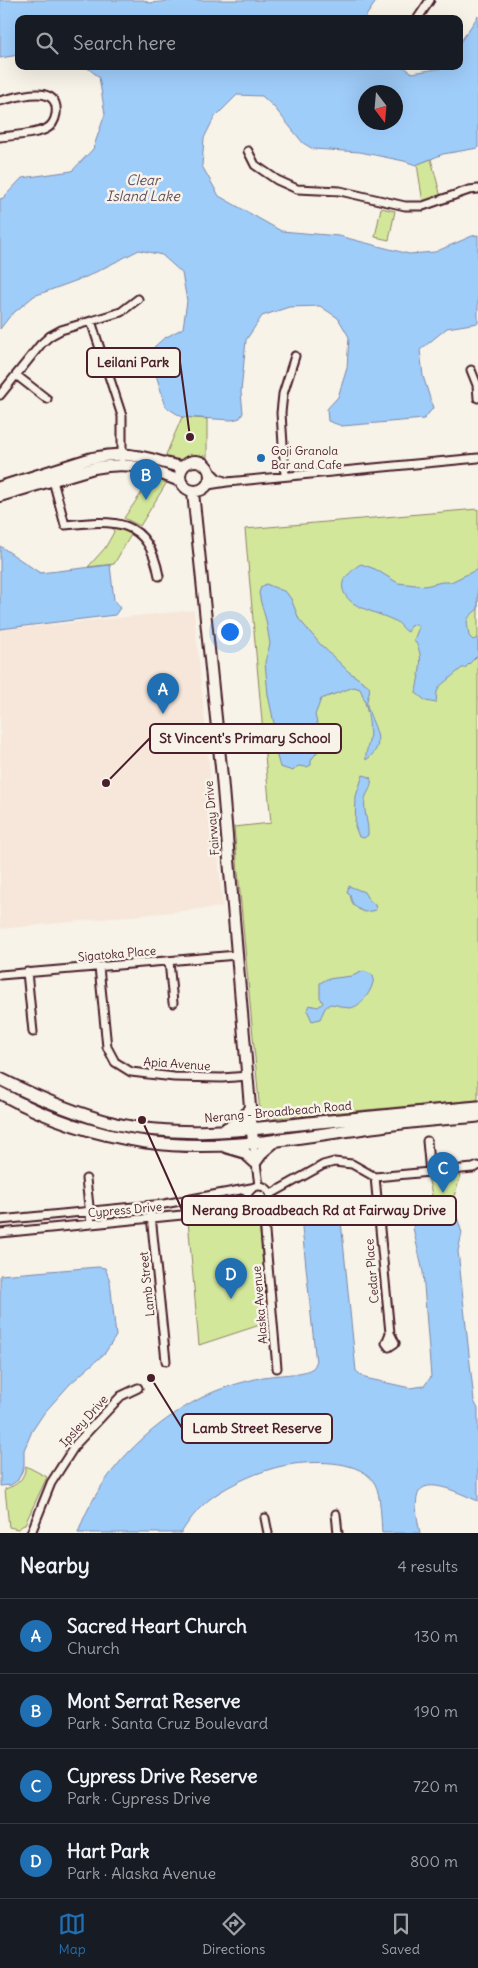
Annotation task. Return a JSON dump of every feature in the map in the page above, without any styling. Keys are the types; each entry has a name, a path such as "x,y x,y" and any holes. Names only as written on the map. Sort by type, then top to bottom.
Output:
{"main road":[{"name":"Nerang - Broadbeach Road","path":"0,1079 39,1099 72,1112 102,1120 156,1130 216,1132 478,1107"},
{"name":"Nerang - Broadbeach Road","path":"0,1094 55,1119 103,1134 166,1144 219,1145 276,1140 381,1126 478,1116"},
{"path":"216,1132 239,1124 250,1108"},
{"path":"219,1145 244,1152 255,1162 263,1151 276,1140"}],"street":[{"path":"420,15 430,0"},
{"path":"0,101 36,93 44,94 50,97 56,104 57,111 51,126 45,130 0,137"},
{"path":"248,151 255,165 277,180 297,189 340,191 405,206 423,206 478,189"},
{"path":"0,395 50,336 61,330 121,312 138,299"},
{"path":"91,321 122,416 122,459"},
{"path":"286,476 281,413 283,394 295,356"},
{"path":"471,370 477,385 478,398"},
{"path":"16,375 46,399"},
{"path":"0,487 94,468 138,456 182,467"},
{"path":"228,482 217,478 205,464 197,460 188,462 182,467 180,474 180,480 185,488 193,492 201,490 208,485 228,482 478,458"},
{"path":"122,459 180,480"},
{"path":"208,485 211,478 210,471"},
{"path":"0,496 51,476"},
{"path":"51,476 65,525 102,521 121,523 136,532 148,544 156,558 159,576"},
{"name":"Fairway Drive","path":"193,492 223,786 253,1142"},
{"name":"Sigatoka Place","path":"0,975 236,955"},
{"path":"169,961 173,1004"},
{"name":"Apia Avenue","path":"99,967 107,1047 115,1062 131,1072 174,1077 222,1078 248,1076"},
{"path":"27,972 33,1032"},
{"path":"427,1141 430,1172"},
{"path":"253,1142 259,1185"},
{"path":"271,1194 266,1188 259,1185 251,1188 247,1194 247,1199 253,1208 263,1209 269,1204 271,1194 323,1165 334,1162 352,1164 375,1177 478,1166"},
{"name":"Cedar Place","path":"375,1177 390,1333"},
{"path":"86,1178 91,1224"},
{"name":"Cypress Drive","path":"0,1220 150,1206 251,1188"},
{"name":"Lamb Street","path":"150,1206 166,1361"},
{"name":"Cypress Drive","path":"0,1233 253,1208"},
{"name":"Alaska Avenue","path":"263,1209 277,1368"},
{"name":"Ipsley Drive","path":"31,1533 52,1483 76,1444 121,1396 138,1388"},
{"path":"336,1514 338,1533"},
{"path":"265,1518 268,1533"}],"shaded area":[{"path":"194,610 223,907 0,929 0,630"}],"green space":[{"path":"431,159 441,197 423,203 417,164"},
{"path":"381,208 395,211 389,240 375,237"},
{"path":"182,417 207,419 207,457 193,455 180,461 165,457"},
{"path":"154,475 167,482 140,526 124,518"},
{"path":"478,509 478,1100 265,1119 260,1113 234,827 271,823 245,529"},
{"path":"111,524 132,533 114,564 88,567 105,548 114,532"},
{"path":"461,1175 449,1211 435,1208 428,1177"},
{"path":"251,1213 257,1215 259,1221 269,1322 199,1345 188,1220"},
{"path":"26,1466 47,1477 25,1524 18,1529 9,1527 5,1489 20,1481"}],"water":[{"path":"0,0 144,0 149,3 181,0 377,0 367,15 15,15 15,56 0,58"},
{"name":"Clear Island Lake","path":"478,16 478,148 443,154 416,165 360,152 313,149 303,143 274,107 262,96 237,95 214,118 204,138 202,166 219,196 281,231 339,236 409,254 435,252 478,235 478,323 447,328 420,350 423,376 433,408 424,419 342,426 328,421 327,409 338,397 347,368 349,337 338,318 320,306 289,307 262,316 246,340 241,392 243,413 240,418 232,420 182,417 166,407 152,362 153,348 163,339 183,328 187,301 182,273 162,255 139,250 86,277 34,296 10,316 0,329 0,199 22,178 72,171 93,149 105,114 99,77 90,70 408,70 412,73 431,70 463,70 463,38"},
{"path":"0,546 40,573 110,565 114,600 120,608 115,615 0,629"},
{"path":"361,564 375,569 398,583 425,586 451,582 478,569 478,609 470,615 467,623 469,636 473,640 478,638 478,655 465,668 462,668 440,686 437,692 436,703 426,701 416,693 420,652 414,640 419,627 416,625 411,626 408,632 395,621 357,605 346,596 343,581"},
{"path":"266,584 286,592 299,619 320,644 349,672 369,686 367,705 378,740 373,754 366,760 370,736 368,715 360,689 354,687 321,699 315,715 319,730 318,751 311,760 311,765 307,767 298,766 293,771 280,767 276,753 275,728 268,695 265,662 270,644 259,593 261,587"},
{"path":"363,775 370,777 371,780 365,799 368,835 364,838 359,837 355,826 356,796"},
{"path":"349,886 364,892 375,905 376,910 365,912 357,908 347,892"},
{"path":"364,971 373,975 373,980 370,990 359,1004 350,1008 330,1004 325,1008 320,1019 312,1021 307,1010 309,1005 318,1007 323,1003 320,997 320,983 327,979 352,976"},
{"path":"330,1208 339,1213 341,1221 356,1371 365,1378 410,1388 424,1386 431,1377 423,1272 413,1228 415,1220 425,1210 435,1208 454,1213 457,1217 462,1233 458,1251 474,1401 478,1409 478,1501 446,1488 428,1486 422,1488 416,1503 420,1533 382,1533 377,1489 369,1476 350,1466 304,1463 265,1471 228,1487 203,1505 181,1533 78,1533 98,1491 111,1472 144,1438 181,1409 208,1394 244,1382 304,1372 314,1367 316,1363 302,1228 309,1217"},
{"path":"105,1268 110,1281 116,1336 105,1353 70,1384 44,1413 32,1431 24,1450 24,1467 18,1480 11,1485 0,1486 0,1275"}],"place":[{"name":"Leilani Park","path":"190,437"},
{"name":"Goji Granola Bar and Cafe","path":"261,458"},
{"name":"Mont Serrat Reserve","path":"146,500"},
{"name":"Sacred Heart Church","path":"163,714"},
{"name":"St Vincent's Primary School","path":"106,783"},
{"name":"Nerang Broadbeach Rd at Fairway Drive","path":"142,1120"},
{"name":"Cypress Drive Reserve","path":"443,1193"},
{"name":"Hart Park","path":"231,1299"},
{"name":"Lamb Street Reserve","path":"151,1378"}]}
